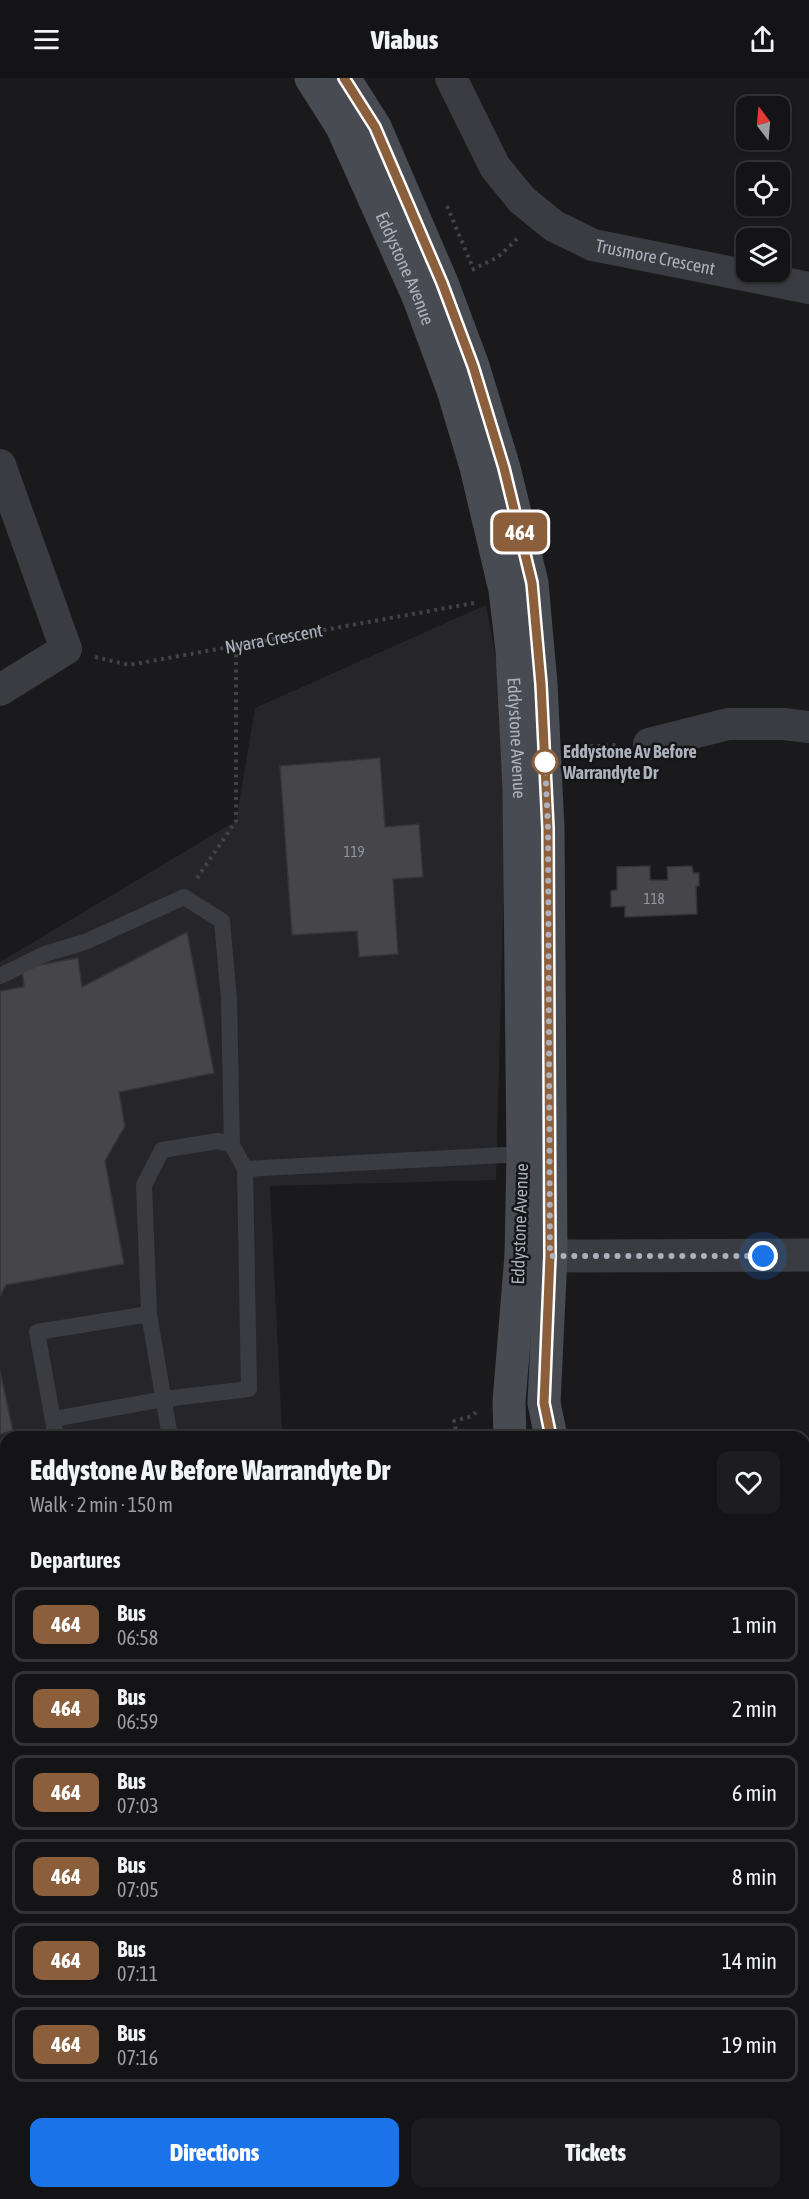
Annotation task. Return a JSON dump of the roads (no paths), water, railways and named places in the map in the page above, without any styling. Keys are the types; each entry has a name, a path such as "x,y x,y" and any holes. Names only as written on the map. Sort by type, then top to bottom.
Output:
{"main road":[{"name":"Eddystone Avenue","path":"311,78 342,127 376,199 426,317 453,390 476,467 505,590 512,650 519,788 523,1154 536,1255 544,1403 550,1431"},
{"name":"Eddystone Avenue","path":"344,78 375,127 442,283 473,366 504,468 532,583 541,684 548,828 536,1255 509,1402 510,1431"}],"street":[{"name":"Trusmore Crescent","path":"451,78 495,167 522,200 554,226 593,245 809,288"},
{"path":"0,465 66,649 0,690"},
{"path":"649,744 728,724 784,724 809,727"},
{"path":"536,1255 809,1256"}],"lane":[{"path":"0,976 45,954 85,942 184,897 222,921 229,1000 232,1145 245,1169 249,1389 164,1399 54,1419"},
{"path":"169,1431 149,1314 144,1185 162,1150 219,1141 232,1145"},
{"path":"245,1169 523,1154"},
{"path":"55,1431 37,1332 149,1314"}],"place":[{"name":"Eddystone Av Before Warrandyte Dr","path":"545,762"}]}
